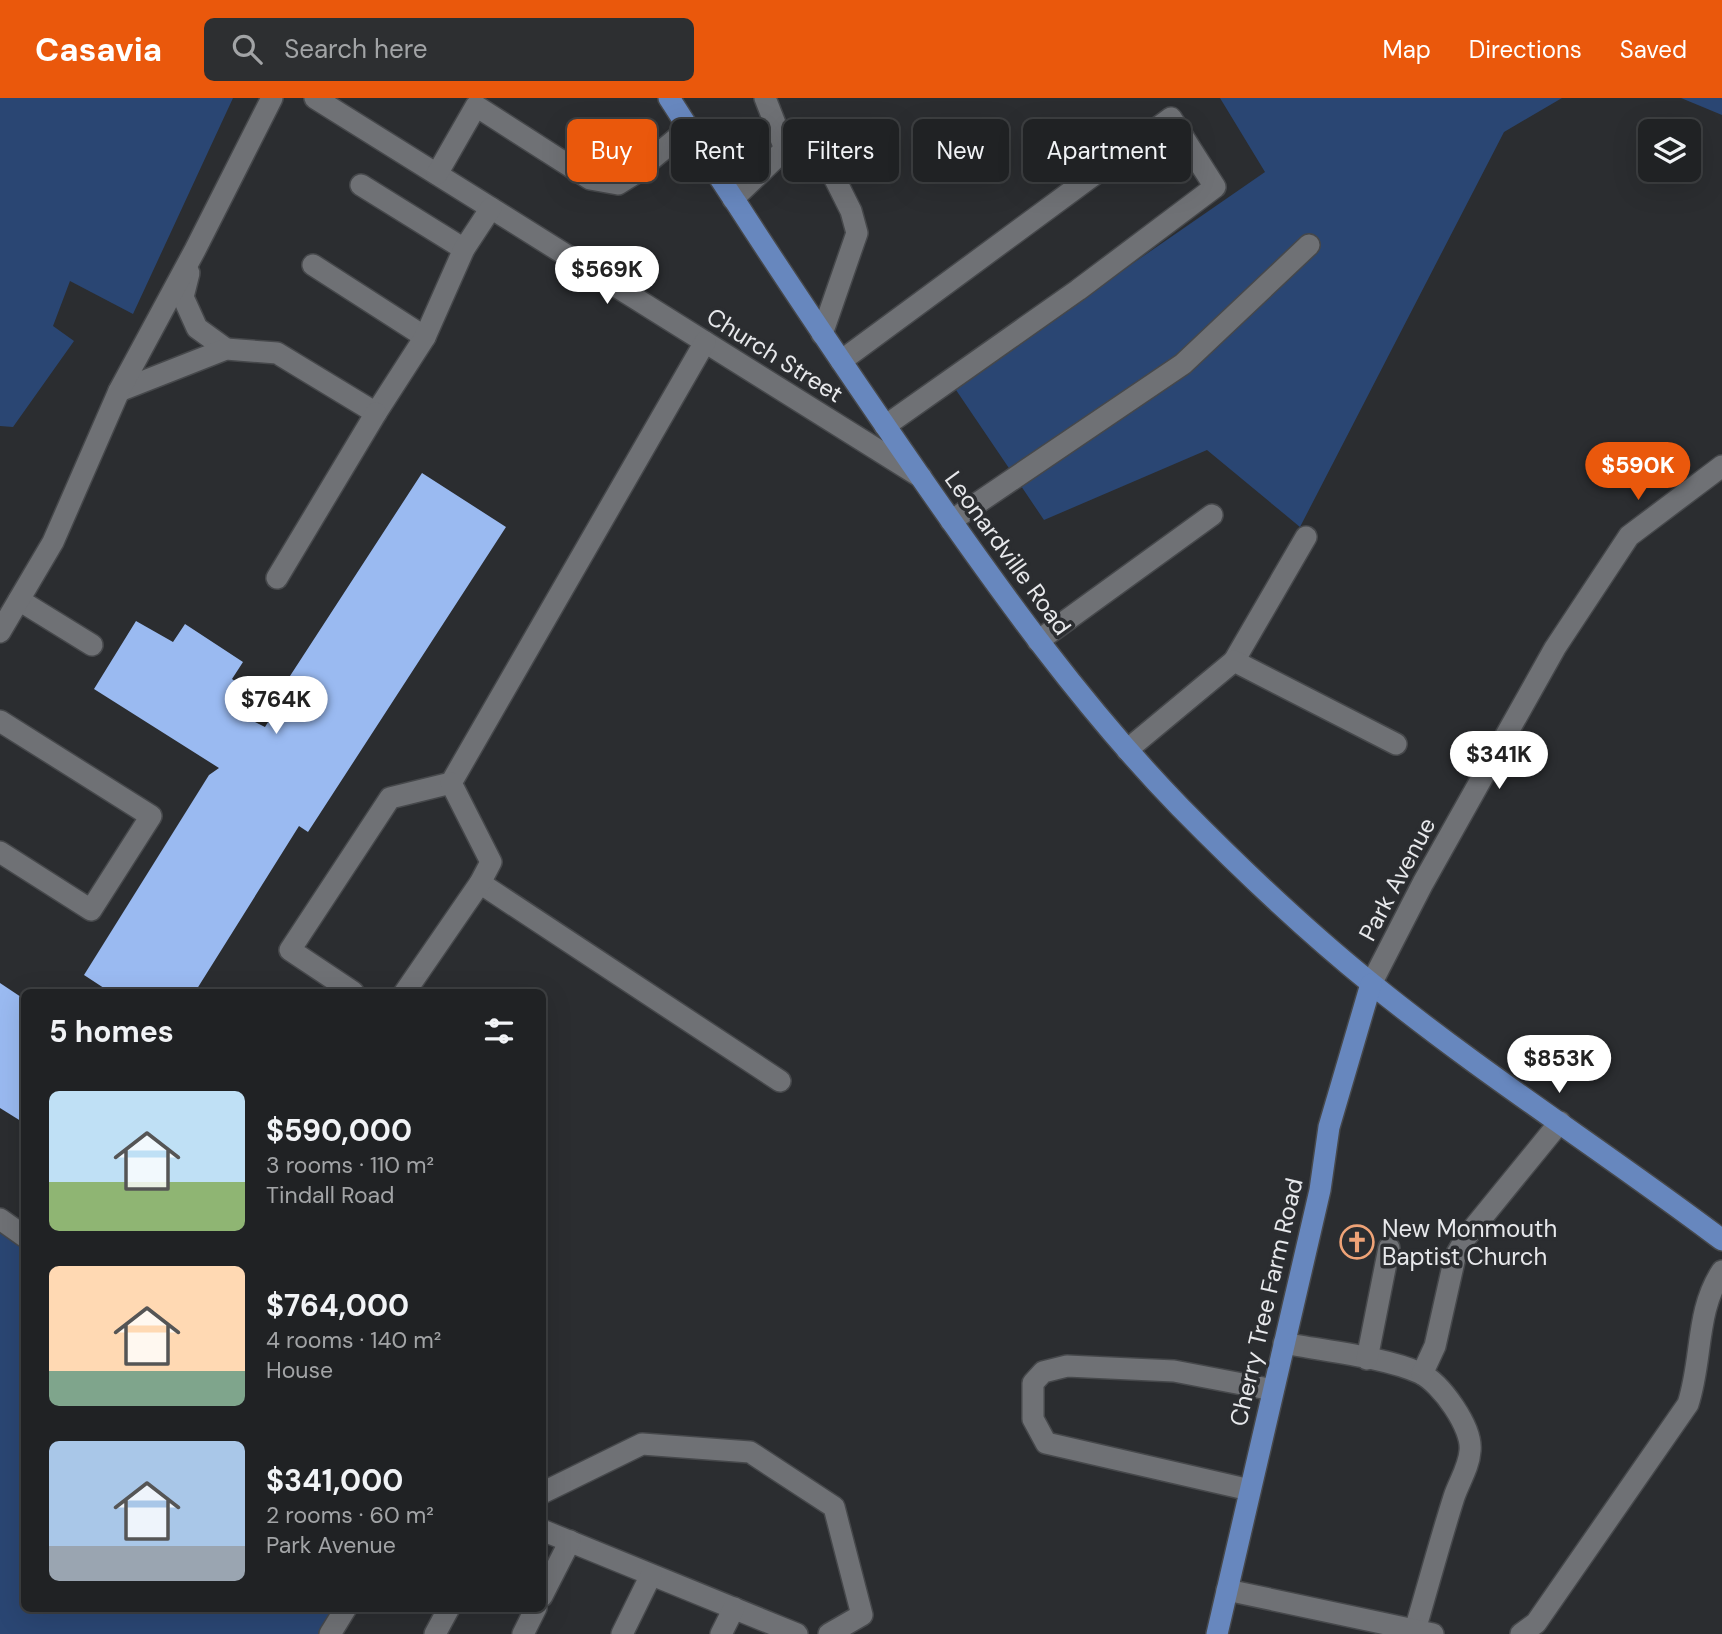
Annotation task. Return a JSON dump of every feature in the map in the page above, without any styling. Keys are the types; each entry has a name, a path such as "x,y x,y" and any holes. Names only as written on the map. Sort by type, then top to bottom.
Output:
{"main road":[{"name":"Leonardville Road","path":"669,98 683,119"},
{"name":"Leonardville Road","path":"722,182 885,426 1038,641 1104,725 1180,807 1263,888 1371,984 1722,1240"},
{"name":"Cherry Tree Farm Road","path":"1217,1634 1320,1190 1329,1127 1371,984"}],"street":[{"path":"0,632 53,542 119,391 195,250 272,98"},
{"name":"Church Street","path":"315,98 921,478"},
{"path":"765,98 783,144"},
{"path":"437,174 476,106 590,179 618,184 671,143"},
{"path":"841,361 1171,118 1215,187 1078,290 885,426"},
{"path":"733,199 783,151"},
{"path":"822,334 857,233 851,211 836,182"},
{"path":"361,185 464,249"},
{"path":"277,578 425,337 464,249 491,208"},
{"path":"951,521 1183,364 1309,245"},
{"path":"195,250 183,297 197,328 226,349"},
{"path":"313,265 425,337"},
{"path":"348,989 290,950 390,799 451,783 705,342"},
{"path":"119,391 226,349 278,353 376,413"},
{"name":"Park Avenue","path":"1371,984 1423,883 1555,648 1597,582 1629,536 1722,466"},
{"path":"1038,641 1212,515"},
{"path":"1127,750 1234,661 1306,537"},
{"path":"19,600 92,645"},
{"path":"1234,661 1395,744"},
{"path":"0,721 151,816 91,911 0,852"},
{"path":"407,989 480,883 491,862 451,783"},
{"path":"480,883 780,1081"},
{"path":"1422,1374 1435,1346 1455,1257 1467,1236 1560,1122"},
{"path":"0,1219 21,1234"},
{"path":"1367,1359 1389,1248"},
{"path":"1521,1634 1535,1623 1688,1404 1696,1380 1703,1316 1710,1290 1722,1271"},
{"path":"1227,1590 1424,1632 1455,1494 1471,1450 1468,1432 1458,1413 1422,1374 1367,1359 1284,1343"},
{"path":"1250,1490 1046,1443 1033,1419 1033,1383 1043,1372 1066,1366 1174,1371 1273,1390"},
{"path":"546,1491 642,1444 750,1452 834,1507 859,1624 829,1634"},
{"path":"546,1532 797,1634"},
{"path":"546,1588 570,1541"},
{"path":"622,1634 651,1575"},
{"path":"721,1634 734,1608"},
{"path":"330,1634 344,1612"},
{"path":"435,1634 447,1612"},
{"path":"523,1634 534,1612"}],"shaded area":[{"path":"0,98 233,98 133,314 70,281 53,326 74,341 13,427 0,426"},
{"path":"1220,98 1562,98 1504,132 1300,527 1207,450 1044,520 954,387 1265,172"},
{"path":"1681,98 1722,98 1722,115"},
{"path":"0,1207 21,1222 21,1612 335,1612 322,1634 0,1634"}],"building":[{"path":"422,473 506,527 308,832 299,826 197,989 105,989 84,975 209,775 219,768 94,689 136,621 173,642 185,624 243,662 232,679 267,703 255,722 265,727 294,680 290,676"},
{"path":"0,983 21,997 21,1121 0,1108"}],"place":[{"name":"New Monmouth Baptist Church","path":"1357,1242"}]}
